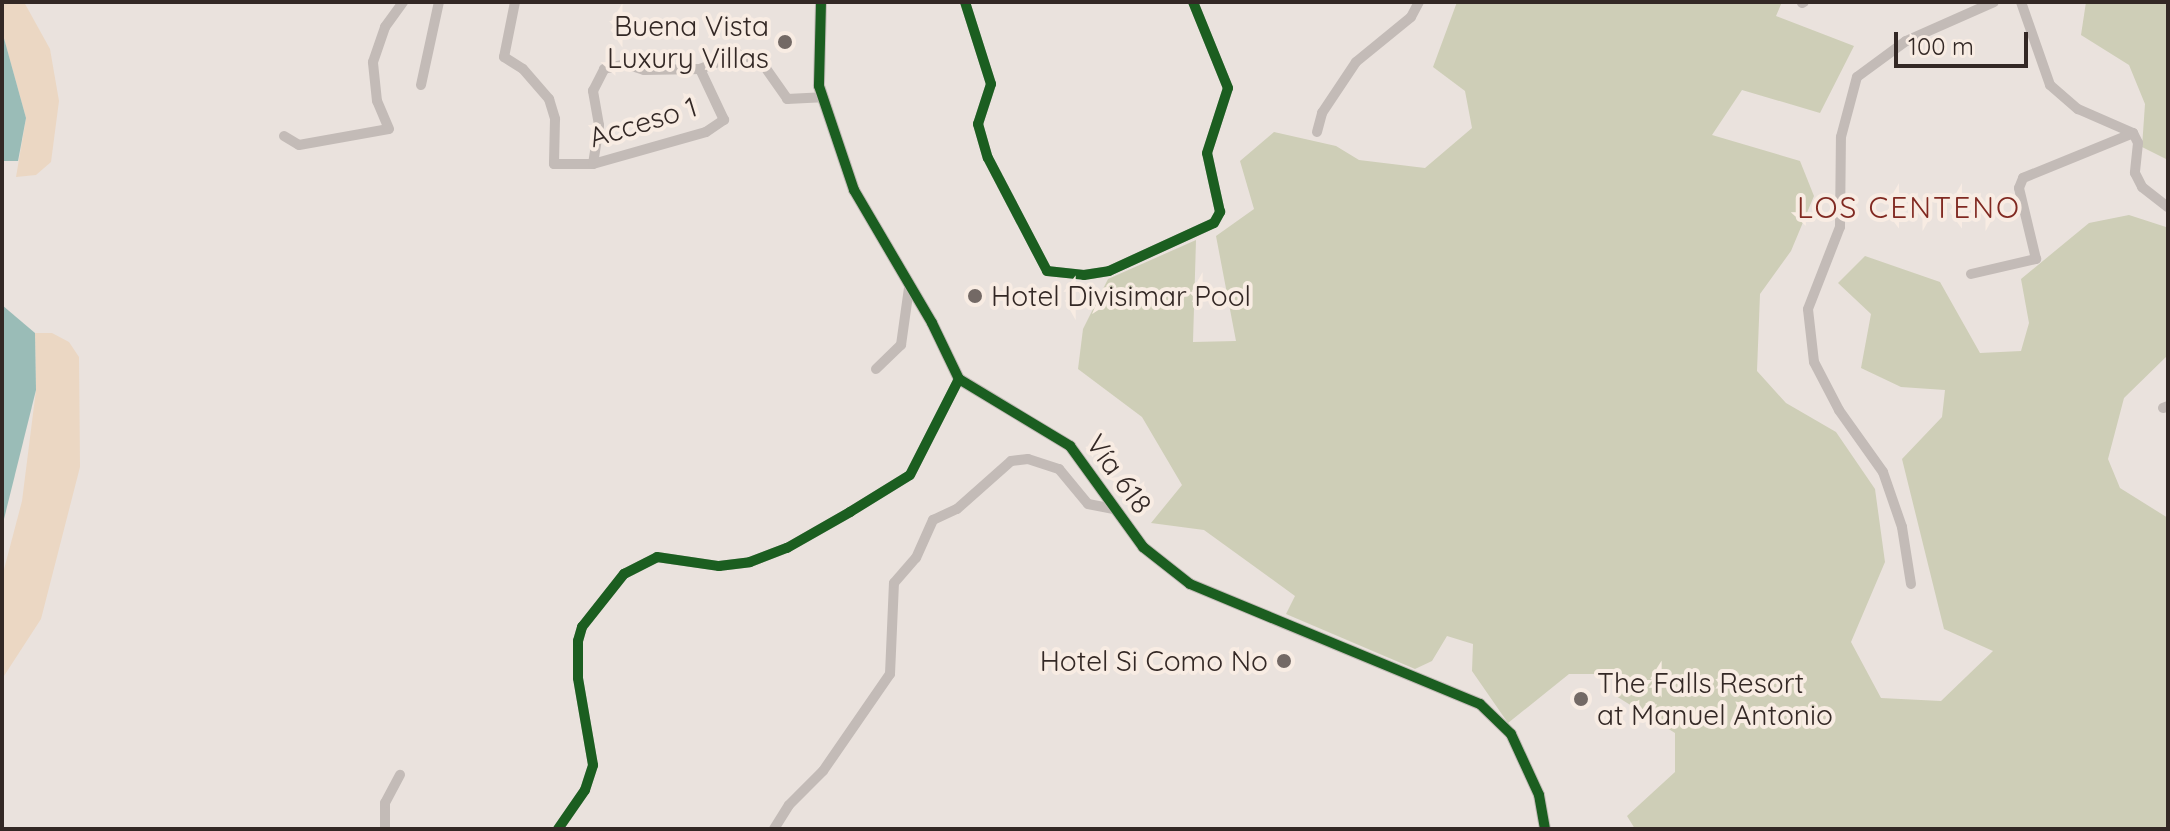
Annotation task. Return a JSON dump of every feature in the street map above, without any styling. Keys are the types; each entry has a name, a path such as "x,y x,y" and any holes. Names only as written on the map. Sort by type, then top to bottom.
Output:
{"street":[{"path":"284,136 299,145 389,129 377,101 373,62 385,27 403,2"},
{"path":"421,85 439,2"},
{"name":"Acceso 1","path":"515,2 504,57 523,69 549,99 555,119 554,164 593,164 706,132 724,120 700,69 747,55 765,67 787,99 822,97"},
{"path":"558,829 585,790 593,765 578,678 578,641 582,627 624,574 657,557 719,566 750,562 787,548 850,512 910,475 959,379 932,323 854,190 822,97 821,2"},
{"path":"965,2 991,84 978,124 988,158 1047,271 1084,275 1109,271 1214,223 1220,212 1207,153 1228,88 1193,2"},
{"path":"1317,132 1322,113 1356,62 1411,17 1419,2"},
{"path":"1911,584 1902,527 1883,472 1839,410 1814,362 1808,309 1840,227 1841,137 1857,77 1906,41 1994,2"},
{"path":"2021,2 2050,85 2078,109 2133,133 2138,143 2135,173 2142,187 2168,207"},
{"path":"593,164 599,125 593,91 604,69 626,64 644,70 700,69"},
{"path":"1971,274 2036,259 2019,188 2023,178 2133,133"},
{"path":"876,369 901,345 909,288"},
{"name":"Vía 618","path":"959,379 1070,446 1096,477 1113,509 1143,547 1190,584 1480,704 1511,734 1539,795 1545,829"},
{"path":"774,829 789,805 823,771 890,674 894,583 916,558 933,520 957,509 1011,461 1028,459 1059,469 1088,504 1113,509"},
{"path":"385,829 385,803 400,775"}],"green space":[{"path":"1457,2 1782,2 1776,16 1854,46 1820,113 1742,90 1712,135 1800,161 1814,196 1791,251 1760,294 1757,371 1786,403 1836,432 1875,489 1885,562 1851,642 1881,698 1941,701 1993,651 1944,629 1902,459 1942,417 1945,390 1901,387 1861,368 1871,314 1838,283 1865,256 1940,282 1980,353 2021,351 2029,323 2021,279 2089,223 2129,215 2166,227 2168,355 2124,398 2108,459 2120,488 2168,518 2168,829 1635,829 1627,816 1675,772 1675,733 1616,696 1612,674 1569,674 1508,723 1472,671 1473,644 1447,636 1432,661 1415,669 1286,614 1295,596 1204,530 1151,523 1182,485 1142,417 1078,369 1083,329 1108,279 1196,240 1193,342 1236,341 1216,236 1254,209 1240,161 1274,132 1336,146 1359,160 1425,168 1472,128 1465,91 1433,67"},
{"path":"2086,2 2168,2 2168,160 2142,147 2145,104 2129,65 2081,35"}],"sand":[{"path":"2,2 24,2 50,49 59,101 51,162 36,175 16,177 26,118 2,31"},
{"path":"35,333 52,333 69,342 79,357 80,467 41,619 2,679 2,577 22,501 36,390"}],"water":[{"path":"2,31 26,118 18,161 2,161"},
{"path":"2,305 35,333 36,390 2,527"}],"cycle path":[{"path":"821,2 819,86 854,190 932,323 959,379 1070,446 1143,547 1190,584 1480,704 1511,734 1539,795 1545,829"},
{"path":"965,2 991,84 978,124 988,158 1047,271 1084,275 1109,271 1214,223 1220,212 1207,153 1228,88 1193,2"},
{"path":"558,829 585,790 593,765 578,678 578,641 582,627 624,574 657,557 719,566 750,562 787,548 850,512 910,475 959,379"}],"place":[{"name":"Buena Vista Luxury Villas","path":"785,42"},
{"name":"Hotel Divisimar Pool","path":"975,296"},
{"name":"Hotel Si Como No","path":"1284,661"},
{"name":"The Falls Resort at Manuel Antonio","path":"1581,699"}],"district":[{"name":"LOS CENTENO","path":"1909,207"}]}
